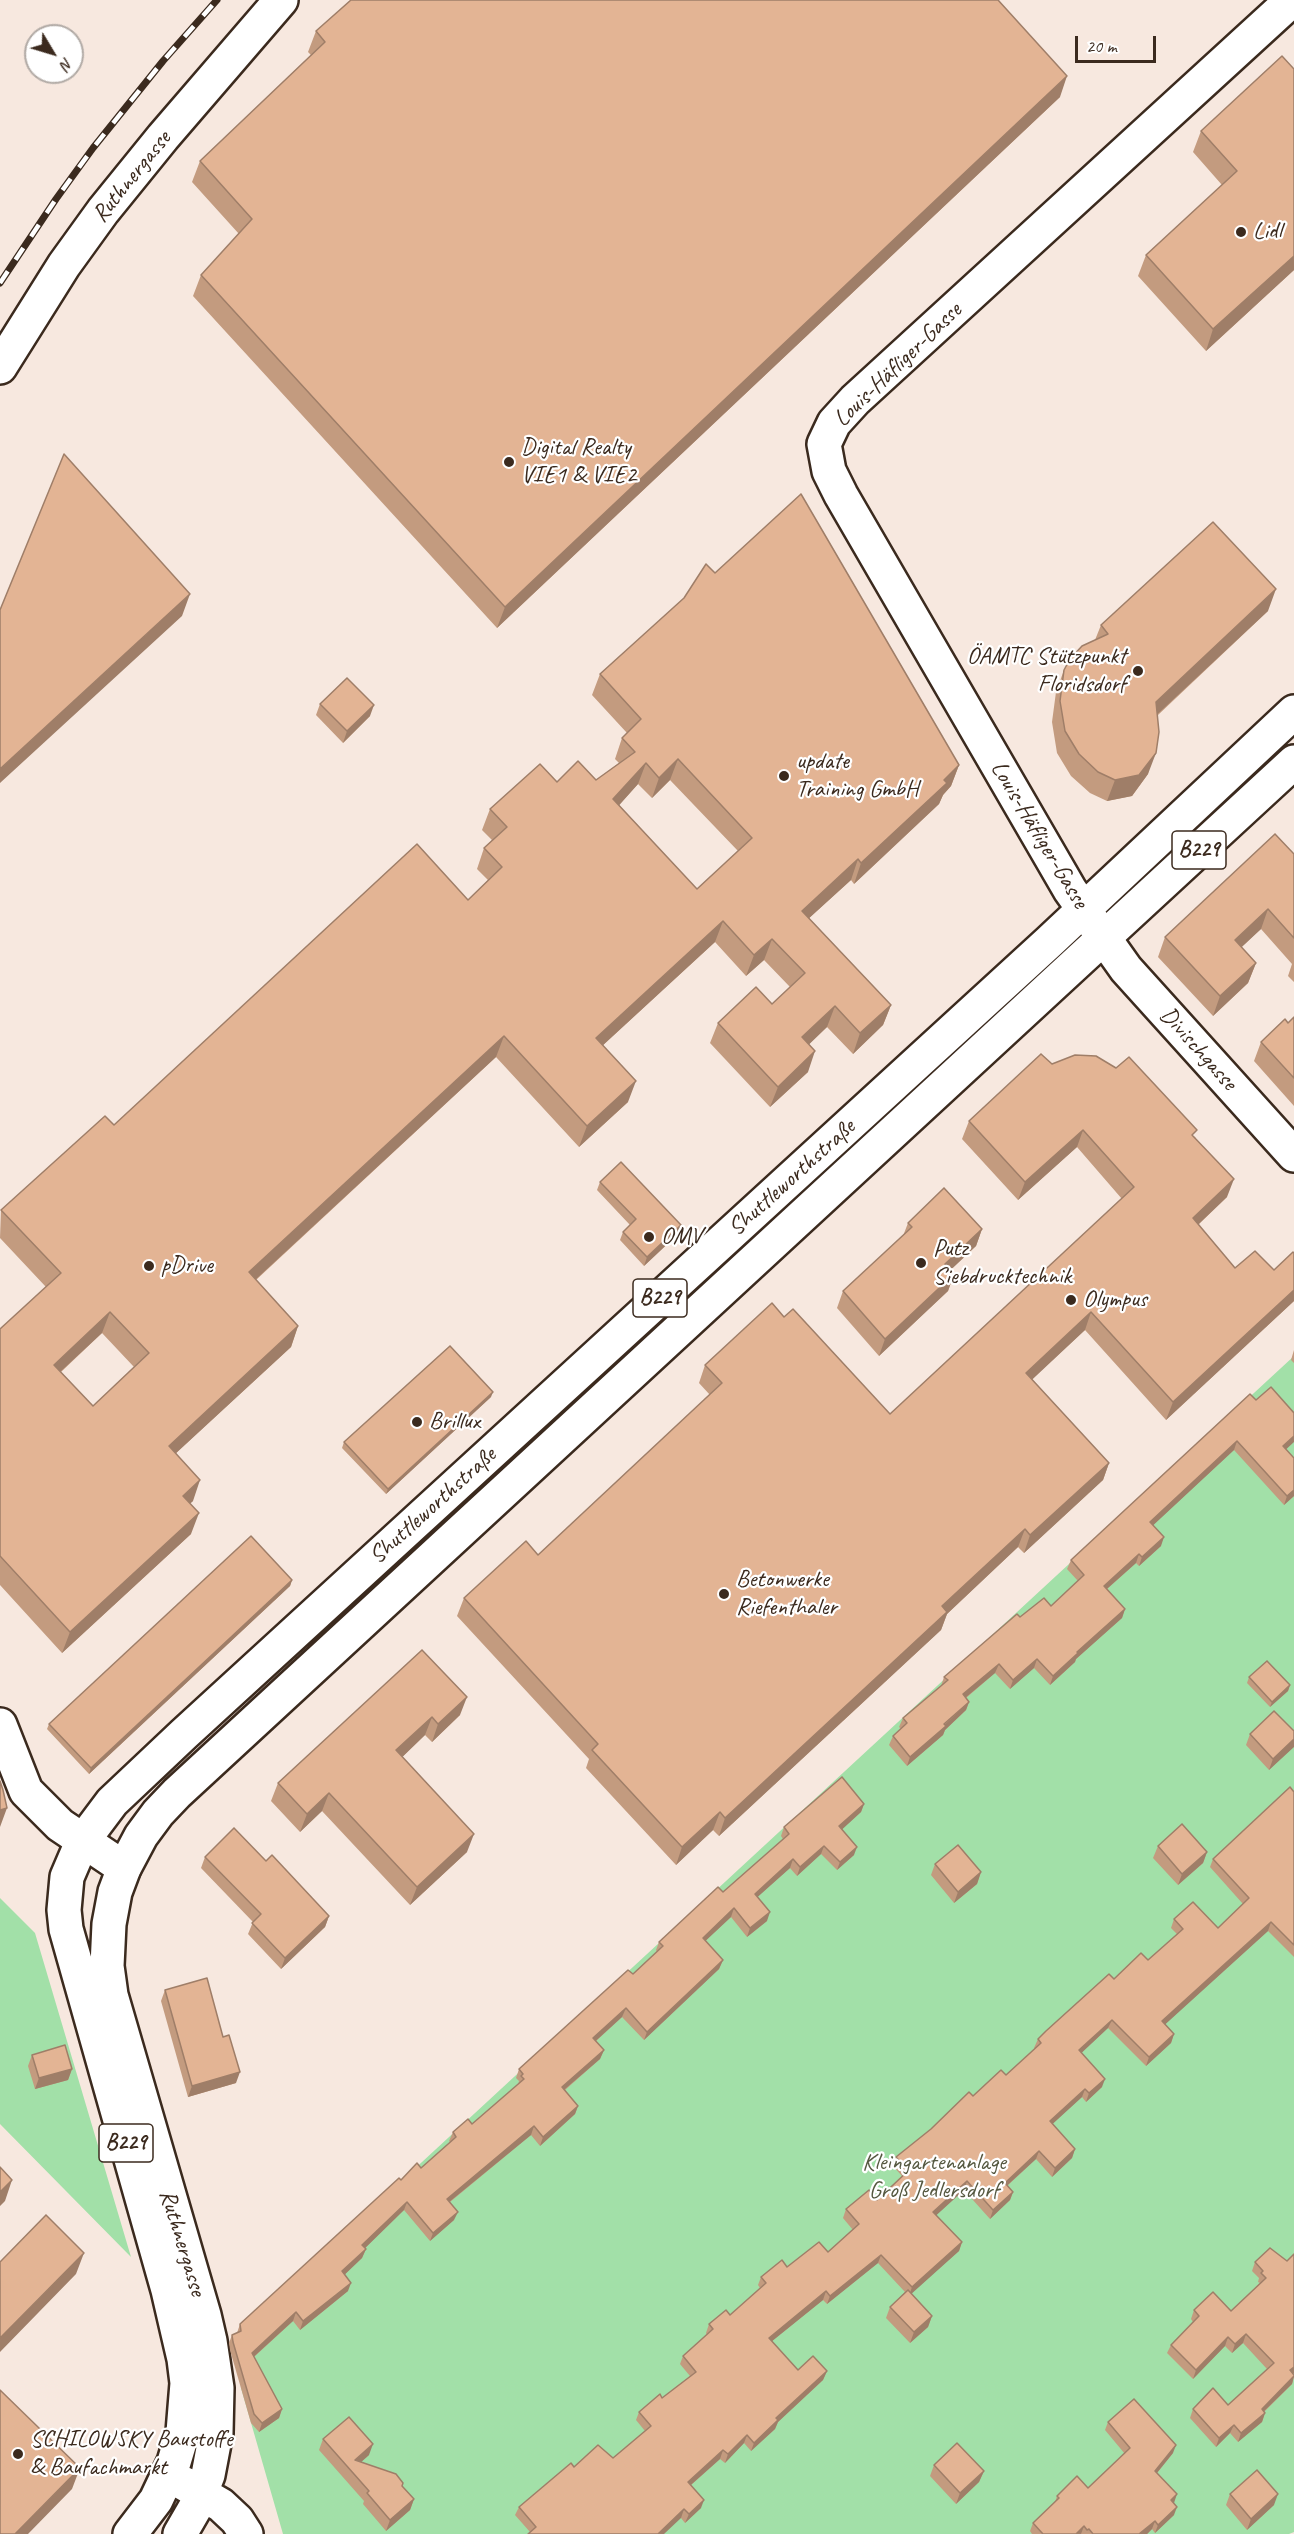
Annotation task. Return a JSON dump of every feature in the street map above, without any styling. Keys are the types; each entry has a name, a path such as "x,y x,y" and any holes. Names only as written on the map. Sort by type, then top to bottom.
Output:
{"main road":[{"name":"Ruthnergasse","path":"0,367 64,265 103,211 281,0"},
{"name":"Louis-Häfliger-Gasse","path":"1104,939 1065,882 840,495 829,471 824,444 834,423 855,400 1292,0"},
{"name":"Shuttleworthstraße","path":"82,1842 102,1813 168,1749 1084,910 1294,712"},
{"name":"Shuttleworthstraße","path":"124,1868 141,1836 177,1793 1294,762"},
{"name":"Divischgasse","path":"1104,939 1126,969 1294,1155"},
{"path":"0,1725 26,1791 60,1825 82,1842 124,1868"},
{"name":"Ruthnergasse","path":"82,1842 71,1864 64,1893 66,1929 168,2290 184,2359 187,2383 184,2425 168,2476"},
{"name":"Ruthnergasse","path":"124,1868 115,1893 109,1924 107,1966 111,1995 210,2341 217,2388 216,2433 202,2493"},
{"path":"168,2476 202,2493 230,2513 246,2534"},
{"name":"B229","path":"139,2523 168,2476"},
{"name":"B229","path":"178,2534 202,2493"},
{"path":"139,2523 178,2534"}],"green space":[{"name":"Kleingartenanlage Groß Jedlersdorf","path":"1294,1356 1294,2532 1289,2534 283,2534 241,2388 237,2333"},
{"path":"0,1898 35,1933 131,2257 0,2124"}],"building":[{"name":"Digital Realty VIE1 & VIE2","path":"351,0 998,0 1067,76 505,607 201,275 252,219 200,161 325,42 316,31"},
{"name":"Lidl","path":"1282,56 1294,69 1294,256 1213,329 1146,255 1237,171 1201,131"},
{"path":"64,454 190,594 0,769 0,610"},
{"path":"801,494 959,765 944,780 947,783 861,863 858,859 802,911 891,1005 860,1033 835,1006 802,1037 815,1051 778,1087 718,1023 756,987 772,1004 805,973 772,939 754,955 723,921 596,1038 636,1081 587,1126 504,1036 249,1272 298,1326 169,1446 200,1480 183,1496 199,1513 70,1632 0,1556 0,1329 61,1273 1,1210 105,1116 114,1125 417,844 468,900 502,867 484,848 507,827 490,809 540,764 557,782 578,761 596,780 635,752 622,738 641,719 600,674 684,598 706,564 715,573","holes":["678,759 752,838 697,889 613,799 646,763 659,778","110,1312 149,1353 93,1406 54,1365"]},
{"name":"ÖAMTC Stützpunkt Floridsdorf","path":"1213,522 1276,589 1156,702 1159,732 1156,753 1139,775 1115,780 1098,772 1079,754 1065,731 1060,701 1064,670 1082,646 1108,634 1101,625"},
{"path":"347,678 374,705 347,731 320,704"},
{"path":"1275,834 1294,854 1294,938 1268,909 1235,940 1256,963 1220,996 1165,937"},
{"path":"1294,1017 1294,1078 1261,1042 1285,1019 1288,1023"},
{"name":"Betonwerke Riefenthaler","path":"1041,1054 1052,1064 1075,1055 1096,1056 1116,1068 1129,1057 1197,1130 1192,1135 1234,1179 1193,1218 1235,1268 1255,1251 1274,1270 1293,1252 1294,1290 1173,1402 1091,1312 1026,1373 1109,1463 1030,1535 1025,1529 942,1606 947,1612 725,1818 720,1812 682,1847 592,1750 598,1744 464,1598 526,1541 538,1555 722,1383 705,1365 772,1303 784,1317 793,1309 890,1414 1134,1187 1083,1130 1025,1182 969,1121"},
{"path":"621,1162 681,1225 647,1257 623,1232 636,1219 600,1182"},
{"name":"Putz Siebdrucktechnik","path":"944,1188 982,1229 945,1264 954,1274 885,1339 843,1291 912,1227 908,1223"},
{"name":"Brillux","path":"450,1346 493,1392 388,1489 344,1442"},
{"path":"1271,1387 1294,1413 1294,1436 1283,1446 1294,1458 1294,1490 1287,1496 1237,1441 1150,1522 1164,1537 1142,1557 1139,1554 1104,1586 1125,1609 1053,1676 1037,1659 1013,1680 999,1664 963,1694 969,1702 944,1724 946,1726 910,1757 893,1736 907,1723 903,1718 948,1680 944,1677 1017,1614 1020,1617 1044,1598 1051,1606 1084,1575 1071,1560 1250,1394 1256,1400"},
{"path":"251,1536 292,1580 91,1768 49,1724"},
{"path":"422,1650 467,1697 438,1724 432,1717 396,1750 474,1834 417,1887 329,1793 307,1814 278,1783"},
{"path":"1267,1661 1290,1685 1272,1702 1249,1677"},
{"path":"1274,1711 1294,1731 1294,1739 1273,1759 1250,1734"},
{"path":"842,1777 864,1804 839,1826 857,1847 840,1862 824,1846 800,1867 793,1859 755,1894 770,1912 750,1928 734,1908 703,1938 723,1960 647,2032 626,2008 593,2038 604,2050 562,2087 578,2106 543,2137 534,2126 447,2199 458,2212 433,2233 407,2202 362,2245 366,2249 342,2271 351,2283 303,2321 296,2312 252,2353 282,2409 262,2423 254,2414 233,2342 232,2335 241,2331 240,2324 399,2178 401,2180 417,2163 421,2168 456,2137 453,2132 468,2119 472,2124 524,2079 519,2069 628,1970 633,1974 663,1946 659,1942 718,1887 723,1892 789,1834 784,1827"},
{"path":"0,1781 7,1808 0,1810"},
{"path":"1290,1787 1294,1792 1294,1945 1271,1922 1162,2021 1174,2034 1149,2057 1112,2020 1079,2050 1105,2079 1089,2093 1085,2089 1050,2121 1075,2149 1055,2168 1039,2151 1005,2183 1013,2192 993,2210 967,2181 933,2212 962,2242 912,2287 881,2255 830,2296 826,2291 769,2338 798,2370 813,2356 827,2371 776,2418 778,2420 754,2443 747,2435 728,2454 723,2450 688,2482 704,2500 689,2514 684,2509 658,2534 528,2534 536,2527 519,2507 571,2463 574,2467 598,2445 613,2458 651,2426 639,2412 660,2394 662,2398 696,2372 683,2356 713,2329 709,2324 726,2310 730,2315 766,2283 761,2277 782,2260 787,2267 819,2242 828,2252 859,2224 846,2209 869,2190 877,2200 908,2171 896,2157 931,2129 969,2092 973,2096 1001,2070 1006,2075 1041,2043 1038,2039 1046,2031 1109,1974 1114,1979 1141,1953 1148,1960 1183,1929 1174,1919 1193,1902 1218,1928 1249,1898 1213,1859"},
{"path":"1182,1824 1207,1852 1182,1874 1158,1846"},
{"path":"234,1828 266,1861 272,1855 329,1916 285,1958 252,1923 261,1914 205,1857"},
{"path":"958,1845 981,1872 958,1892 935,1864"},
{"path":"207,1978 223,2037 229,2035 240,2072 192,2086 165,1990"},
{"path":"65,2045 72,2069 39,2078 32,2055"},
{"path":"0,2167 12,2180 0,2192"},
{"path":"46,2215 84,2253 0,2338 0,2262"},
{"path":"1270,2248 1287,2261 1294,2254 1294,2367 1290,2370 1294,2376 1262,2409 1265,2413 1241,2433 1234,2425 1219,2438 1193,2409 1213,2388 1228,2405 1274,2363 1246,2334 1235,2344 1228,2337 1196,2370 1171,2345 1199,2316 1194,2310 1213,2292 1231,2311 1266,2278 1255,2262"},
{"path":"908,2290 932,2316 914,2332 890,2307"},
{"name":"SCHILOWSKY Baustoffe & Baufachmarkt","path":"0,2390 80,2468 15,2534 0,2534"},
{"path":"1134,2399 1176,2445 1155,2471 1177,2494 1171,2500 1177,2507 1158,2525 1155,2521 1139,2534 1093,2534 1084,2526 1076,2534 1043,2534 1033,2523 1059,2498 1057,2496 1077,2476 1088,2488 1130,2448 1108,2422"},
{"path":"349,2417 373,2444 355,2460 396,2474 403,2483 402,2486 414,2499 390,2520 367,2493 369,2491 323,2439"},
{"path":"957,2443 984,2471 960,2493 934,2465"},
{"path":"1257,2470 1278,2494 1251,2519 1230,2494"}],"railway":[{"path":"0,283 93,148 163,61 217,0"}],"place":[{"name":"Lidl","path":"1241,232"},
{"name":"Digital Realty VIE1 & VIE2","path":"509,462"},
{"name":"ÖAMTC Stützpunkt Floridsdorf","path":"1138,671"},
{"name":"update Training GmbH","path":"784,776"},
{"name":"OMV","path":"649,1237"},
{"name":"Putz Siebdrucktechnik","path":"921,1263"},
{"name":"pDrive","path":"149,1266"},
{"name":"Olympus","path":"1071,1300"},
{"name":"Brillux","path":"417,1422"},
{"name":"Betonwerke Riefenthaler","path":"724,1594"},
{"name":"SCHILOWSKY Baustoffe & Baufachmarkt","path":"18,2454"}]}
